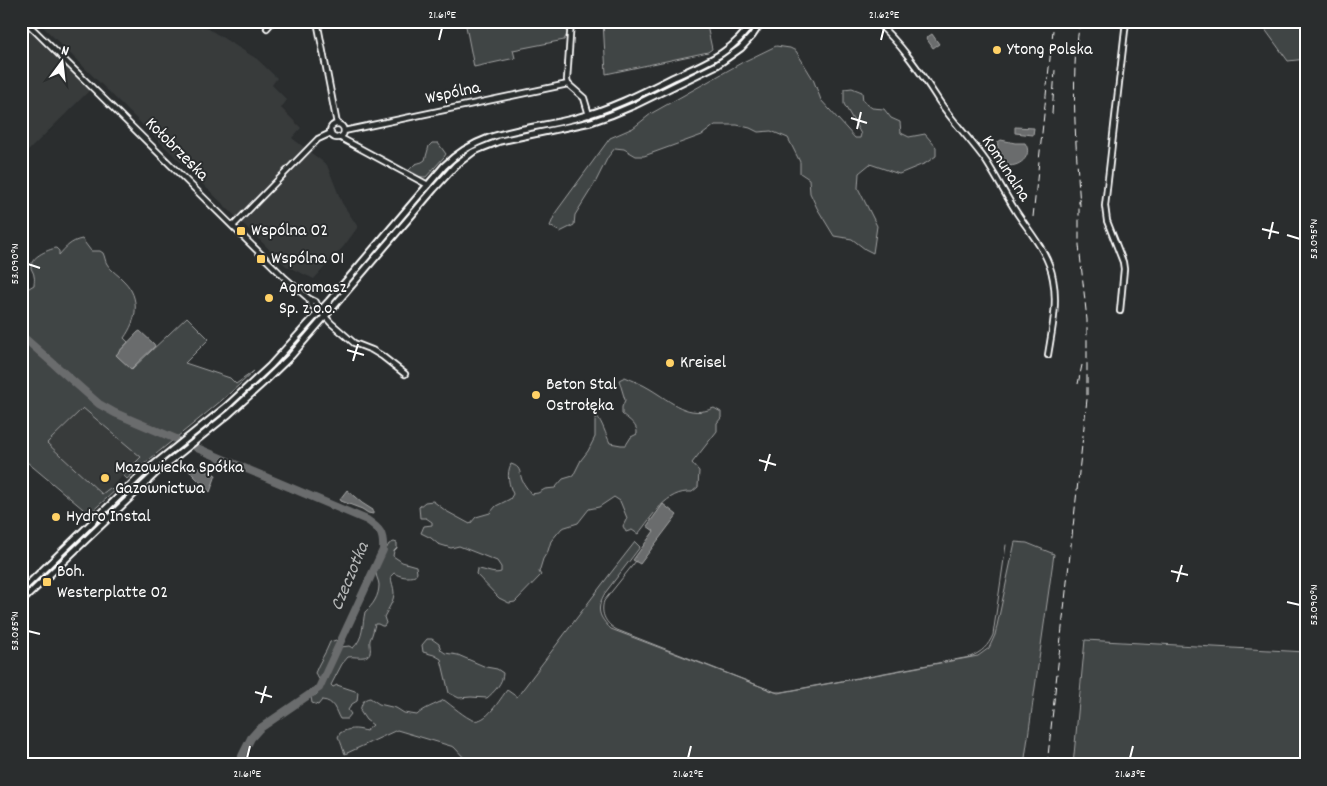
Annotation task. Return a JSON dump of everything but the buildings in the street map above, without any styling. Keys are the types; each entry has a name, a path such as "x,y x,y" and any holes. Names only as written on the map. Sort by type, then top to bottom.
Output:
{"main road":[{"path":"21,591 130,485 256,380 320,311 456,155 484,138 590,115 625,102 722,53 741,37 753,21"},
{"path":"21,602 141,486 230,414 290,356 450,171 465,157 482,148 500,142 590,122 624,110 727,59 747,42 762,21"}],"street":[{"name":"Kołobrzeska","path":"25,21 285,278 308,298 316,302 320,311 333,325 354,343 382,356 405,374"},
{"path":"267,28 273,21"},
{"path":"317,21 337,124"},
{"path":"571,21 567,80 568,84 584,98 590,115"},
{"name":"Komunalna","path":"875,21 885,29 907,55 963,133 986,161 1043,251 1053,278 1056,303 1048,355"},
{"path":"1120,311 1124,269 1107,221 1106,199 1126,21"},
{"name":"Wspólna","path":"344,131 568,84"},
{"path":"331,133 332,127 337,124"},
{"path":"337,124 343,127 344,131 339,137"},
{"path":"233,226 318,139 331,133"},
{"path":"331,133 428,185"}],"shaded area":[{"path":"37,21 207,21 204,26 257,59 277,78 272,85 287,100 281,108 301,128 292,138 327,165 342,203 358,227 344,246 314,279 286,266"},
{"path":"465,21 566,21 568,32 564,40 513,50 515,58 474,67"},
{"path":"603,21 706,21 712,49 708,52 606,74"},
{"path":"1259,21 1306,21 1306,59 1288,61"},
{"path":"21,23 90,90 27,152 21,146"},
{"path":"932,34 939,44 933,48 926,38"},
{"path":"776,46 796,51 813,79 821,100 855,138 860,138 861,134 844,104 844,89 852,88 862,92 863,101 872,108 884,109 891,118 900,122 901,133 909,137 925,134 936,147 936,156 926,163 899,174 870,164 859,173 858,188 877,226 873,253 852,239 834,236 810,193 809,179 800,173 800,162 788,138 771,131 758,132 737,125 715,125 702,135 644,156 636,156 624,149 615,148 575,215 574,225 560,232 550,226 556,212 610,138 633,128 652,113 743,62"},
{"path":"1015,127 1034,128 1033,135 1015,133"},
{"path":"1001,140 1025,143 1028,152 1026,157 1015,165 1005,165 998,148 998,142"},
{"path":"432,143 438,143 446,154 444,157 426,177 410,173 408,171 415,164 425,160 429,146"},
{"path":"82,239 91,251 103,253 106,263 124,281 133,295 135,302 134,317 124,338 128,342 116,355 132,369 187,317 209,339 185,363 230,378 236,384 254,371 127,479 123,475 141,457 83,408 47,443 102,494 110,488 116,490 89,514 21,457 21,287 29,288 34,285 31,264 36,257 56,248 59,251 59,255 66,247"},
{"path":"140,331 155,346 131,369 116,355"},
{"path":"625,377 647,387 680,408 696,412 714,408 721,412 721,418 717,423 717,431 692,463 699,471 698,487 692,492 683,492 667,500 638,534 632,530 626,532 623,526 627,518 620,501 614,497 599,507 589,509 578,523 562,528 551,541 539,572 541,575 515,602 509,603 499,598 476,574 477,569 495,573 501,572 501,567 497,561 459,546 451,548 438,544 421,533 424,526 432,525 432,522 426,518 420,518 419,507 425,502 433,501 446,511 470,524 476,517 490,513 496,506 510,499 513,494 509,479 511,464 518,468 523,482 531,494 555,488 563,479 573,476 588,451 595,437 595,421 597,416 610,443 626,445 631,437 637,434 637,431 635,425 622,414 625,400 619,380"},
{"path":"83,408 142,457 103,495 47,443"},
{"path":"193,465 216,475 210,492 189,471"},
{"path":"347,490 373,510 373,514 341,501 340,499"},
{"path":"663,504 677,515 640,564 633,560 654,531 647,526"},
{"path":"635,542 640,547 605,593 600,604 601,616 611,629 778,693 978,656 989,648 995,635 1015,542 1027,543 1054,554 1024,765 491,765 467,761 454,747 397,730 345,754 338,737 340,733 353,729 366,731 373,725 366,720 360,711 365,699 370,698 379,704 396,708 404,713 417,715 426,708 444,700 466,717 478,720 488,715 507,690 517,697"},
{"path":"397,543 397,548 393,556 402,562 416,566 417,573 415,576 410,577 394,573 391,576 394,596 384,617 386,623 384,626 375,624 370,640 369,654 362,657 348,657 342,664 331,685 333,687 337,685 358,692 357,701 348,710 351,714 347,719 340,719 330,702 322,700 318,705 312,703 311,697 323,685 315,673 330,642 336,640 341,647 349,646 353,648 357,644 362,631 365,612 377,597 379,584 376,573 378,566 389,544"},
{"path":"427,639 432,639 439,644 441,650 445,653 458,655 486,667 497,669 503,673 500,684 487,698 459,698 449,693 441,659 423,652 422,645"},
{"path":"1085,640 1306,652 1306,765 1073,765"}],"waterway":[{"name":"Czeczotka","path":"21,335 99,404 115,413 176,439"},
{"name":"Czeczotka","path":"197,448 367,520 378,529 383,539 383,550 319,688 259,729 251,738 242,756 240,765"},
{"path":"636,561 604,601 603,614 610,625 617,630 775,692 782,692 970,657 978,653 987,645 993,635 1006,545"}],"railway":[{"path":"1033,217 1054,21"},
{"path":"1080,21 1076,56 1075,102 1080,206"},
{"path":"1052,114 1055,70"},
{"path":"1047,765 1087,399 1087,320 1079,245 1079,198"},
{"path":"1078,384 1082,365"},
{"path":"1037,765 1038,758"}],"place":[{"name":"Ytong Polska","path":"997,50"},
{"name":"Wspólna 02","path":"241,231"},
{"name":"Wspólna 01","path":"261,259"},
{"name":"Agromasz Sp. z o.o.","path":"269,298"},
{"name":"Kreisel","path":"670,363"},
{"name":"Beton Stal Ostrołęka","path":"536,395"},
{"name":"Mazowiecka Spółka Gazownictwa","path":"105,478"},
{"name":"Hydro Instal","path":"56,517"},
{"name":"Boh. Westerplatte 02","path":"47,582"}]}
